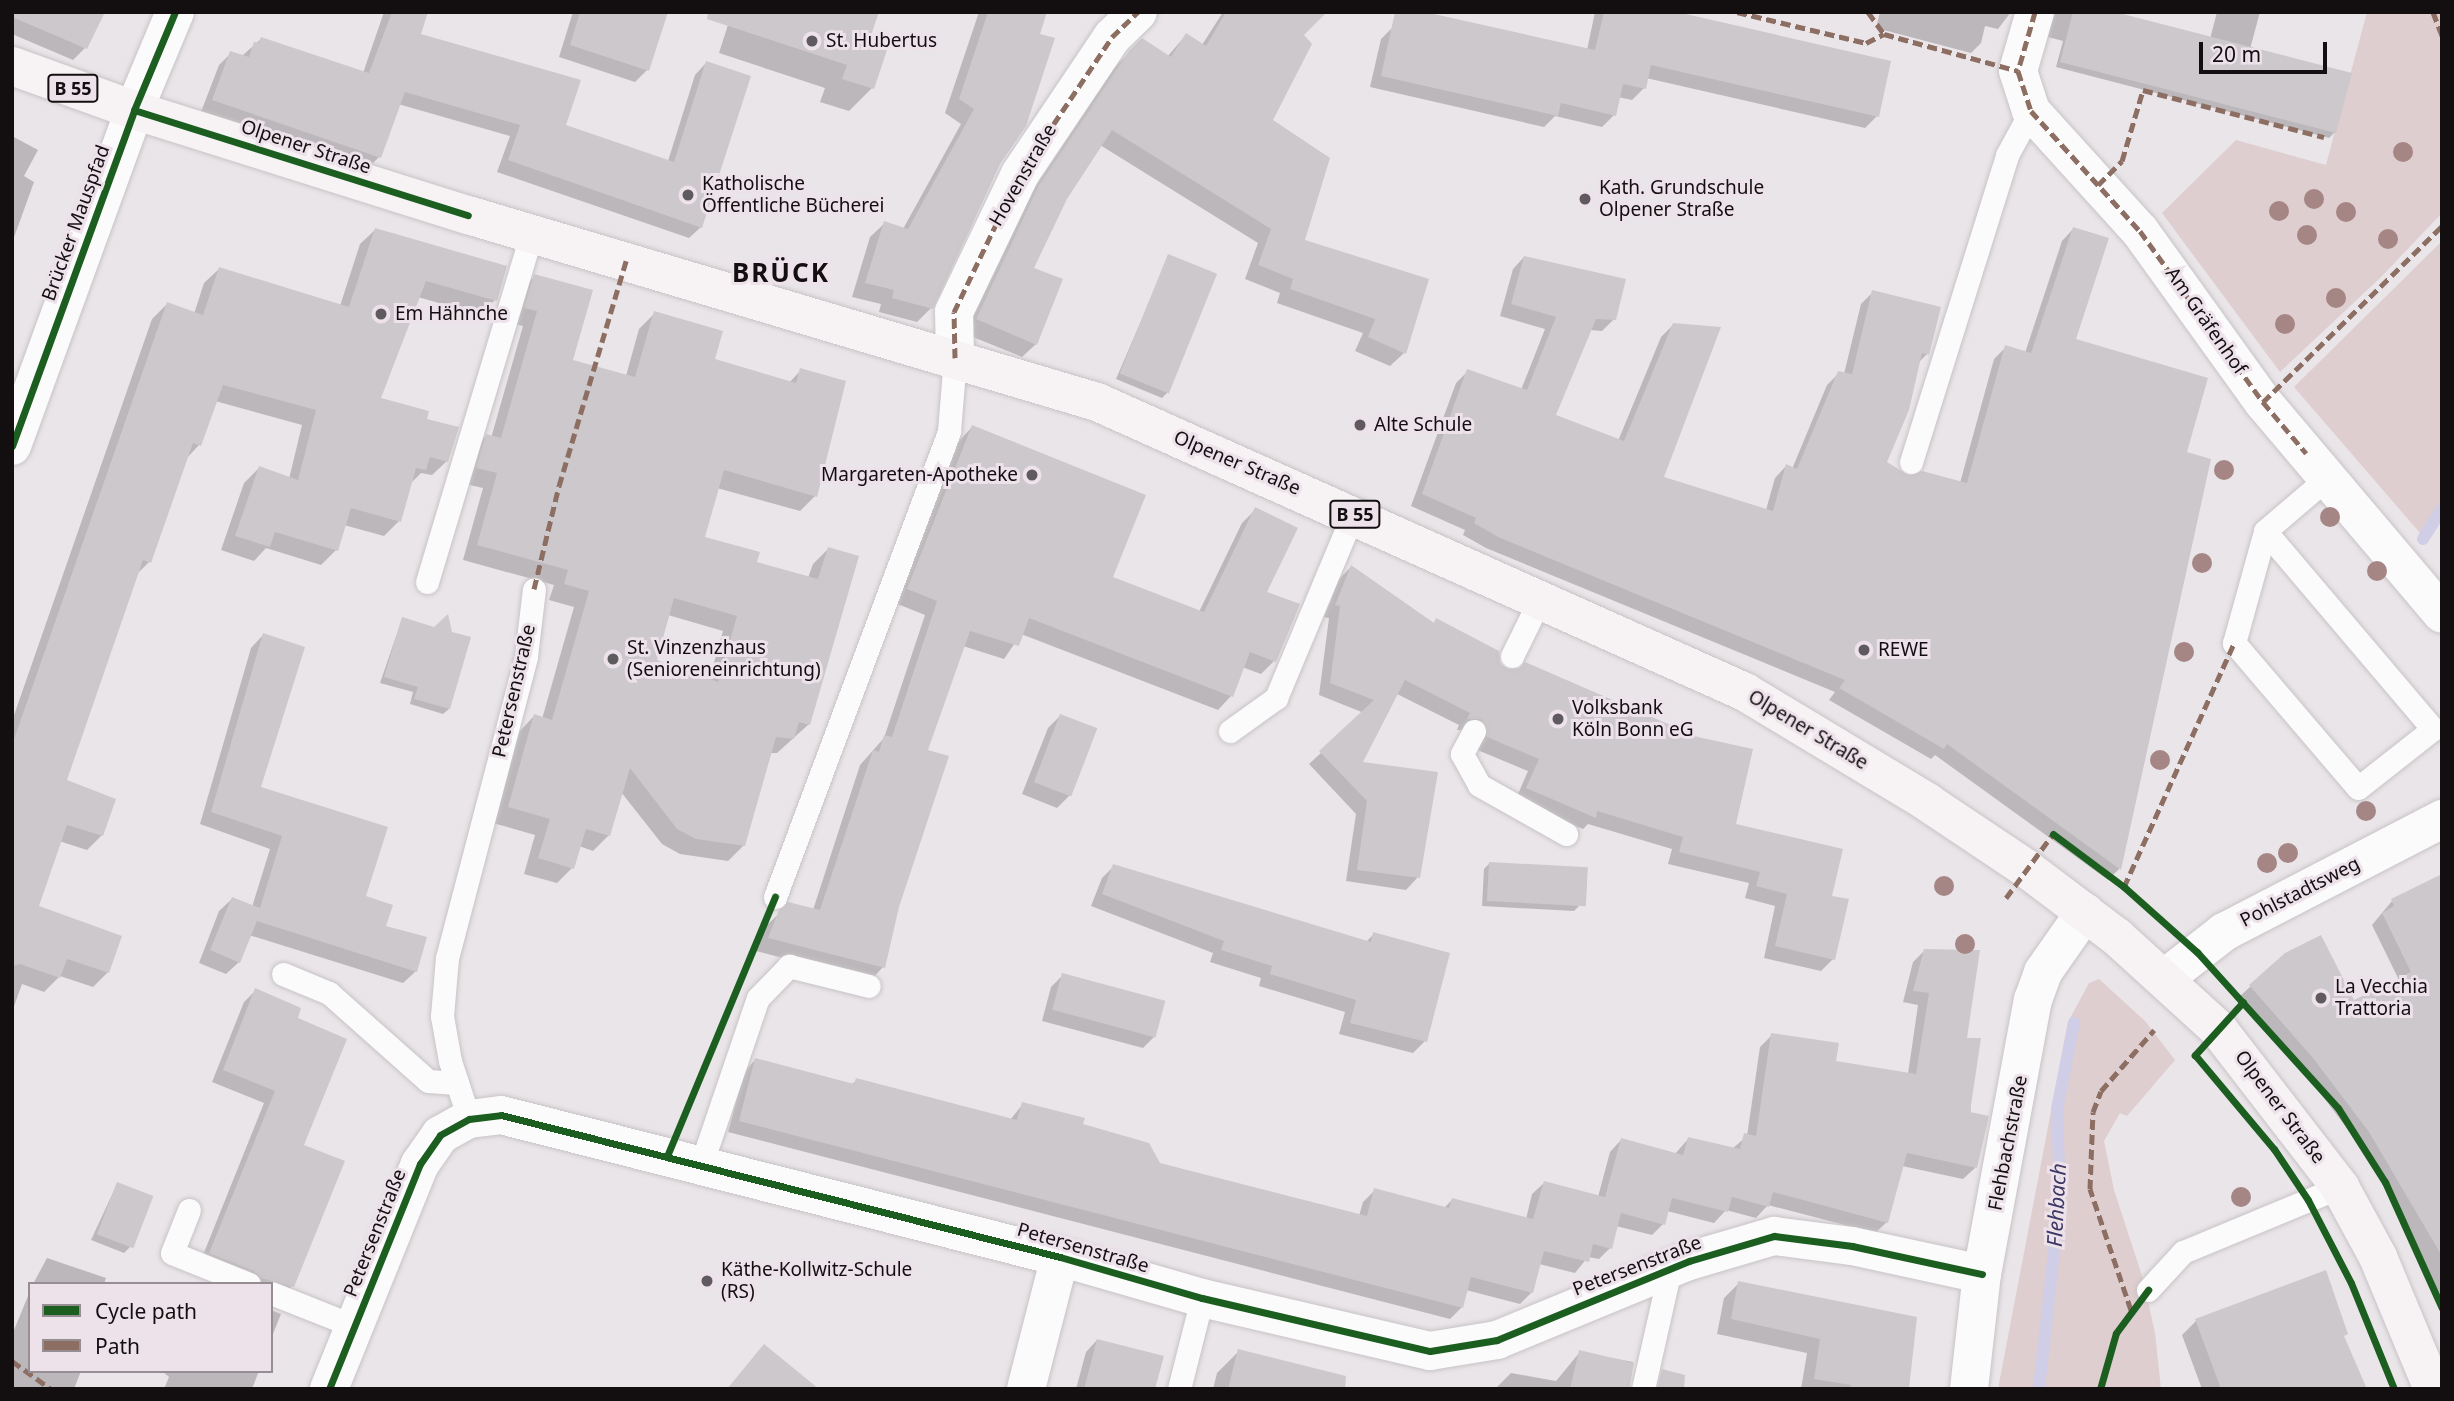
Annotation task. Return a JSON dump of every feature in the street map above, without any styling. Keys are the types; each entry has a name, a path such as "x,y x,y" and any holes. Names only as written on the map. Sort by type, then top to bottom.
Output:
{"main road":[{"name":"Olpener Straße","path":"12,66 134,110 531,234 1097,402 1353,514 1745,692 1927,802 2085,912 2165,978 2239,1052 2340,1187 2378,1257 2433,1389"}],"street":[{"name":"Brücker Mauspfad","path":"12,446 134,110 175,12"},
{"name":"Hovenstraße","path":"955,358 954,312 1020,174 1112,37 1138,12"},
{"name":"Am Gräfenhof","path":"2035,12 2018,71 2031,111 2140,231 2263,402 2442,614"},
{"name":"Pohlstadtsweg","path":"2165,978 2224,932 2442,819"},
{"name":"Flehbachstraße","path":"1969,1389 1982,1274 2033,1000 2043,972 2085,912"},
{"name":"Petersenstraße","path":"329,1389 420,1164 440,1135 469,1119 501,1115 1060,1257 1202,1298 1430,1351 1497,1340 1670,1269 1774,1236 1852,1246 1982,1274"},
{"path":"1027,1389 1060,1257"}],"lane":[{"path":"1911,462 2007,155 2031,111"},
{"path":"427,582 531,234"},
{"path":"775,897 949,431 955,358"},
{"path":"2266,531 2433,729 2358,788 2234,643 2266,531 2327,478"},
{"path":"1230,731 1276,698 1353,514"},
{"name":"Petersenstraße","path":"469,1119 457,1083 442,1016 447,958 526,656 534,589"},
{"path":"1512,656 1540,599"},
{"path":"1474,732 1462,754 1479,785 1566,834"},
{"path":"701,1165 758,998 789,966 869,986"},
{"path":"283,974 330,993 428,1081 457,1083"},
{"path":"2148,1290 2183,1252 2340,1187"},
{"path":"189,1210 172,1253 244,1282"},
{"path":"1643,1389 1670,1269"},
{"path":"273,1294 354,1326"},
{"path":"1180,1389 1202,1298"}],"shaded area":[{"path":"2367,12 2442,12 2442,213 2380,278 2280,372 2162,213 2236,140 2326,165"},
{"path":"2442,241 2442,503 2420,533 2294,387"},
{"path":"2099,979 2145,1021 2175,1060 2127,1116 2120,1113 2104,1141 2114,1190 2143,1279 2155,1333 2161,1389 1998,1389 2068,1022 2089,983"}],"building":[{"path":"12,12 105,12 87,49 12,17"},
{"path":"392,12 428,12 421,34 581,80 566,125 674,162 706,61 751,76 702,228 508,160 520,125 405,92 381,158 212,100 230,51 249,57 254,42 259,43 261,37 369,73"},
{"path":"580,12 668,12 649,71 570,45"},
{"name":"St. Hubertus","path":"708,12 879,12 868,44 887,50 874,89 842,79 847,65 707,19"},
{"path":"988,12 1047,12 1040,34 1055,38 1026,126 1000,164 933,309 892,298 894,290 865,283 884,221 908,229 974,109 959,99"},
{"path":"1226,12 1327,12 1304,35 1312,44 1273,120 1330,158 1305,240 1429,279 1406,354 1368,337 1375,319 1290,289 1293,279 1258,265 1271,229 1112,130 1067,199 1034,268 1063,279 1037,345 976,319 1039,185 1129,51 1142,38 1171,57 1186,33 1206,46"},
{"path":"1395,12 1425,12 1595,50 1604,12 1677,12 1891,61 1879,117 1651,65 1646,89 1623,84 1616,116 1561,103 1558,116 1381,76"},
{"path":"2073,12 2115,12 2352,73 2336,133 2060,62"},
{"path":"2073,227 2109,238 2076,339 2208,378 2187,452 2211,459 2121,870 1947,744 1944,749 1839,688 1845,680 1498,537 1474,523 1476,518 1422,494 1467,369 1527,390 1556,317 1511,304 1524,256 1626,279 1616,320 1596,319 1556,415 1624,441 1673,323 1721,327 1664,477 1773,511 1786,464 1797,469 1838,371 1852,374 1872,290 1941,307 1929,355 1922,353 1909,410 1887,462 1908,475 1922,471 1967,483 2005,345 2031,353"},
{"path":"375,228 507,266 497,301 426,281 381,398 429,411 427,419 459,427 448,462 430,457 426,470 416,468 401,522 351,508 338,551 275,532 270,547 235,536 259,466 298,480 316,410 223,385 201,446 193,443 151,563 143,560 67,780 116,799 103,836 67,825 39,906 122,936 109,973 67,959 60,978 20,964 12,966 12,745 167,302 203,315 219,267 349,307"},
{"path":"1168,254 1217,274 1169,393 1120,374"},
{"path":"534,274 593,290 573,360 635,377 654,311 723,331 715,359 796,383 800,368 846,381 817,497 724,470 705,537 760,552 757,562 818,579 828,547 859,556 810,725 799,722 794,739 776,737 745,846 696,839 677,829 630,768 610,836 586,829 574,869 538,858 550,819 508,807 534,714 552,720 589,591 564,584 568,570 477,545 497,473 476,468 486,434 501,438 537,311 524,308","holes":["674,598 737,616 718,682 657,660"]},
{"path":"972,425 1146,495 1113,577 1204,612 1255,507 1298,528 1267,592 1300,604 1276,662 1250,652 1233,697 1029,618 1019,646 970,631 928,750 949,756 899,907 885,968 768,938 779,910 788,902 820,910 873,750 879,752 884,735 892,737 937,601 907,589"},
{"path":"1351,565 1434,623 1436,618 1499,651 1500,663 1506,669 1519,668 1525,662 1698,737 1753,749 1736,824 1843,849 1832,896 1849,899 1835,960 1775,946 1787,894 1756,886 1760,872 1679,852 1683,837 1597,811 1596,818 1526,788 1539,759 1487,737 1481,719 1467,719 1470,713 1405,680 1363,762 1438,772 1420,878 1357,870 1367,801 1319,751 1374,700 1330,683 1340,606 1335,605"},
{"path":"448,614 452,632 471,637 450,709 414,699 418,687 384,677 402,617 434,627"},
{"path":"263,633 305,647 261,787 388,827 366,896 393,905 386,926 427,937 417,972 257,921 240,963 210,950 232,897 260,908 282,836 211,812"},
{"path":"1060,714 1097,728 1071,796 1034,782"},
{"path":"1489,862 1588,867 1586,906 1487,901"},
{"path":"1113,864 1371,942 1373,932 1450,953 1427,1042 1350,1023 1356,1000 1270,974 1272,966 1221,950 1224,941 1102,894"},
{"path":"2442,874 2442,1256 2369,1132 2313,1058 2249,985 2285,953 2321,935 2354,1000 2411,972 2382,913 2394,906 2391,899"},
{"path":"1924,949 1980,950 1967,1038 1981,1038 1970,1112 1989,1116 1977,1168 1907,1153 1888,1223 1773,1192 1769,1207 1732,1197 1728,1212 1672,1198 1665,1225 1621,1213 1612,1249 1593,1244 1589,1262 1544,1251 1533,1293 1471,1277 1463,1308 739,1121 755,1058 854,1084 856,1078 1017,1120 1022,1102 1085,1118 1083,1124 1149,1143 1160,1163 1367,1216 1374,1188 1449,1208 1452,1198 1533,1219 1544,1181 1605,1197 1621,1138 1683,1155 1688,1137 1740,1149 1744,1133 1756,1136 1771,1033 1839,1043 1836,1061 1916,1074 1929,993 1913,991"},
{"path":"1062,973 1165,1001 1156,1037 1052,1010"},
{"path":"255,988 301,1008 298,1018 347,1039 304,1145 345,1161 294,1287 261,1278 254,1271 209,1253 275,1091 223,1070"},
{"path":"117,1182 153,1196 133,1248 97,1234"},
{"path":"2326,1270 2348,1334 2344,1336 2367,1389 2221,1389 2195,1319"},
{"path":"1738,1281 1917,1317 1909,1389 1850,1389 1851,1385 1814,1379 1820,1339 1731,1319"},
{"path":"1097,1339 1164,1356 1155,1389 1084,1389"},
{"path":"764,1344 819,1389 727,1389"},
{"path":"1238,1349 1346,1376 1345,1389 1228,1389"},
{"path":"1579,1350 1634,1363 1629,1389 1570,1389"},
{"path":"1662,1369 1685,1375 1684,1389 1657,1389"}],"waterway":[{"name":"Flehbach","path":"2423,539 2442,508"},
{"name":"Flehbach","path":"2039,1389 2060,1196 2057,1109 2074,1023"}],"marked path":[{"path":"955,358 954,312 1020,174 1112,37 1138,12"},
{"path":"1737,12 1866,43 1884,34"},
{"path":"1868,12 1884,34 2018,71"},
{"path":"2035,12 2018,71 2031,111 2140,231 2263,402 2306,453"},
{"path":"2433,12 2442,36"},
{"path":"2098,185 2122,161 2143,90 2324,137"},
{"path":"2263,402 2442,226"},
{"path":"534,589 559,486 626,261"},
{"path":"2124,887 2234,643"},
{"path":"2006,898 2053,834 2057,837"},
{"path":"2131,1310 2090,1189 2093,1112 2101,1091 2154,1030"},
{"path":"12,1361 28,1372"},
{"path":"29,1373 51,1389"}],"cycle path":[{"path":"12,446 134,110 175,12"},
{"path":"134,110 468,215"},
{"path":"2053,834 2124,887 2197,952 2338,1108 2385,1182 2442,1308"},
{"path":"667,1156 775,897"},
{"path":"2243,1002 2195,1055 2274,1149 2308,1200 2351,1283 2394,1389"},
{"path":"329,1389 420,1164 440,1135 469,1119 501,1115 1060,1257 1202,1298 1430,1351 1497,1340 1689,1261 1774,1236 1852,1246 1982,1274"},
{"path":"2100,1389 2116,1333 2148,1290"}],"place":[{"name":"St. Hubertus","path":"812,41"},
{"name":"Katholische Öffentliche Bücherei","path":"688,195"},
{"name":"Kath. Grundschule Olpener Straße","path":"1585,199"},
{"name":"Em Hähnche","path":"381,314"},
{"name":"Alte Schule","path":"1360,425"},
{"name":"Margareten-Apotheke","path":"1032,475"},
{"name":"REWE","path":"1864,650"},
{"name":"St. Vinzenzhaus (Senioreneinrichtung)","path":"613,659"},
{"name":"Volksbank Köln Bonn eG","path":"1558,719"},
{"name":"La Vecchia Trattoria","path":"2321,998"},
{"name":"Käthe-Kollwitz-Schule (RS)","path":"707,1281"}],"district":[{"name":"BRÜCK","path":"781,273"}]}
